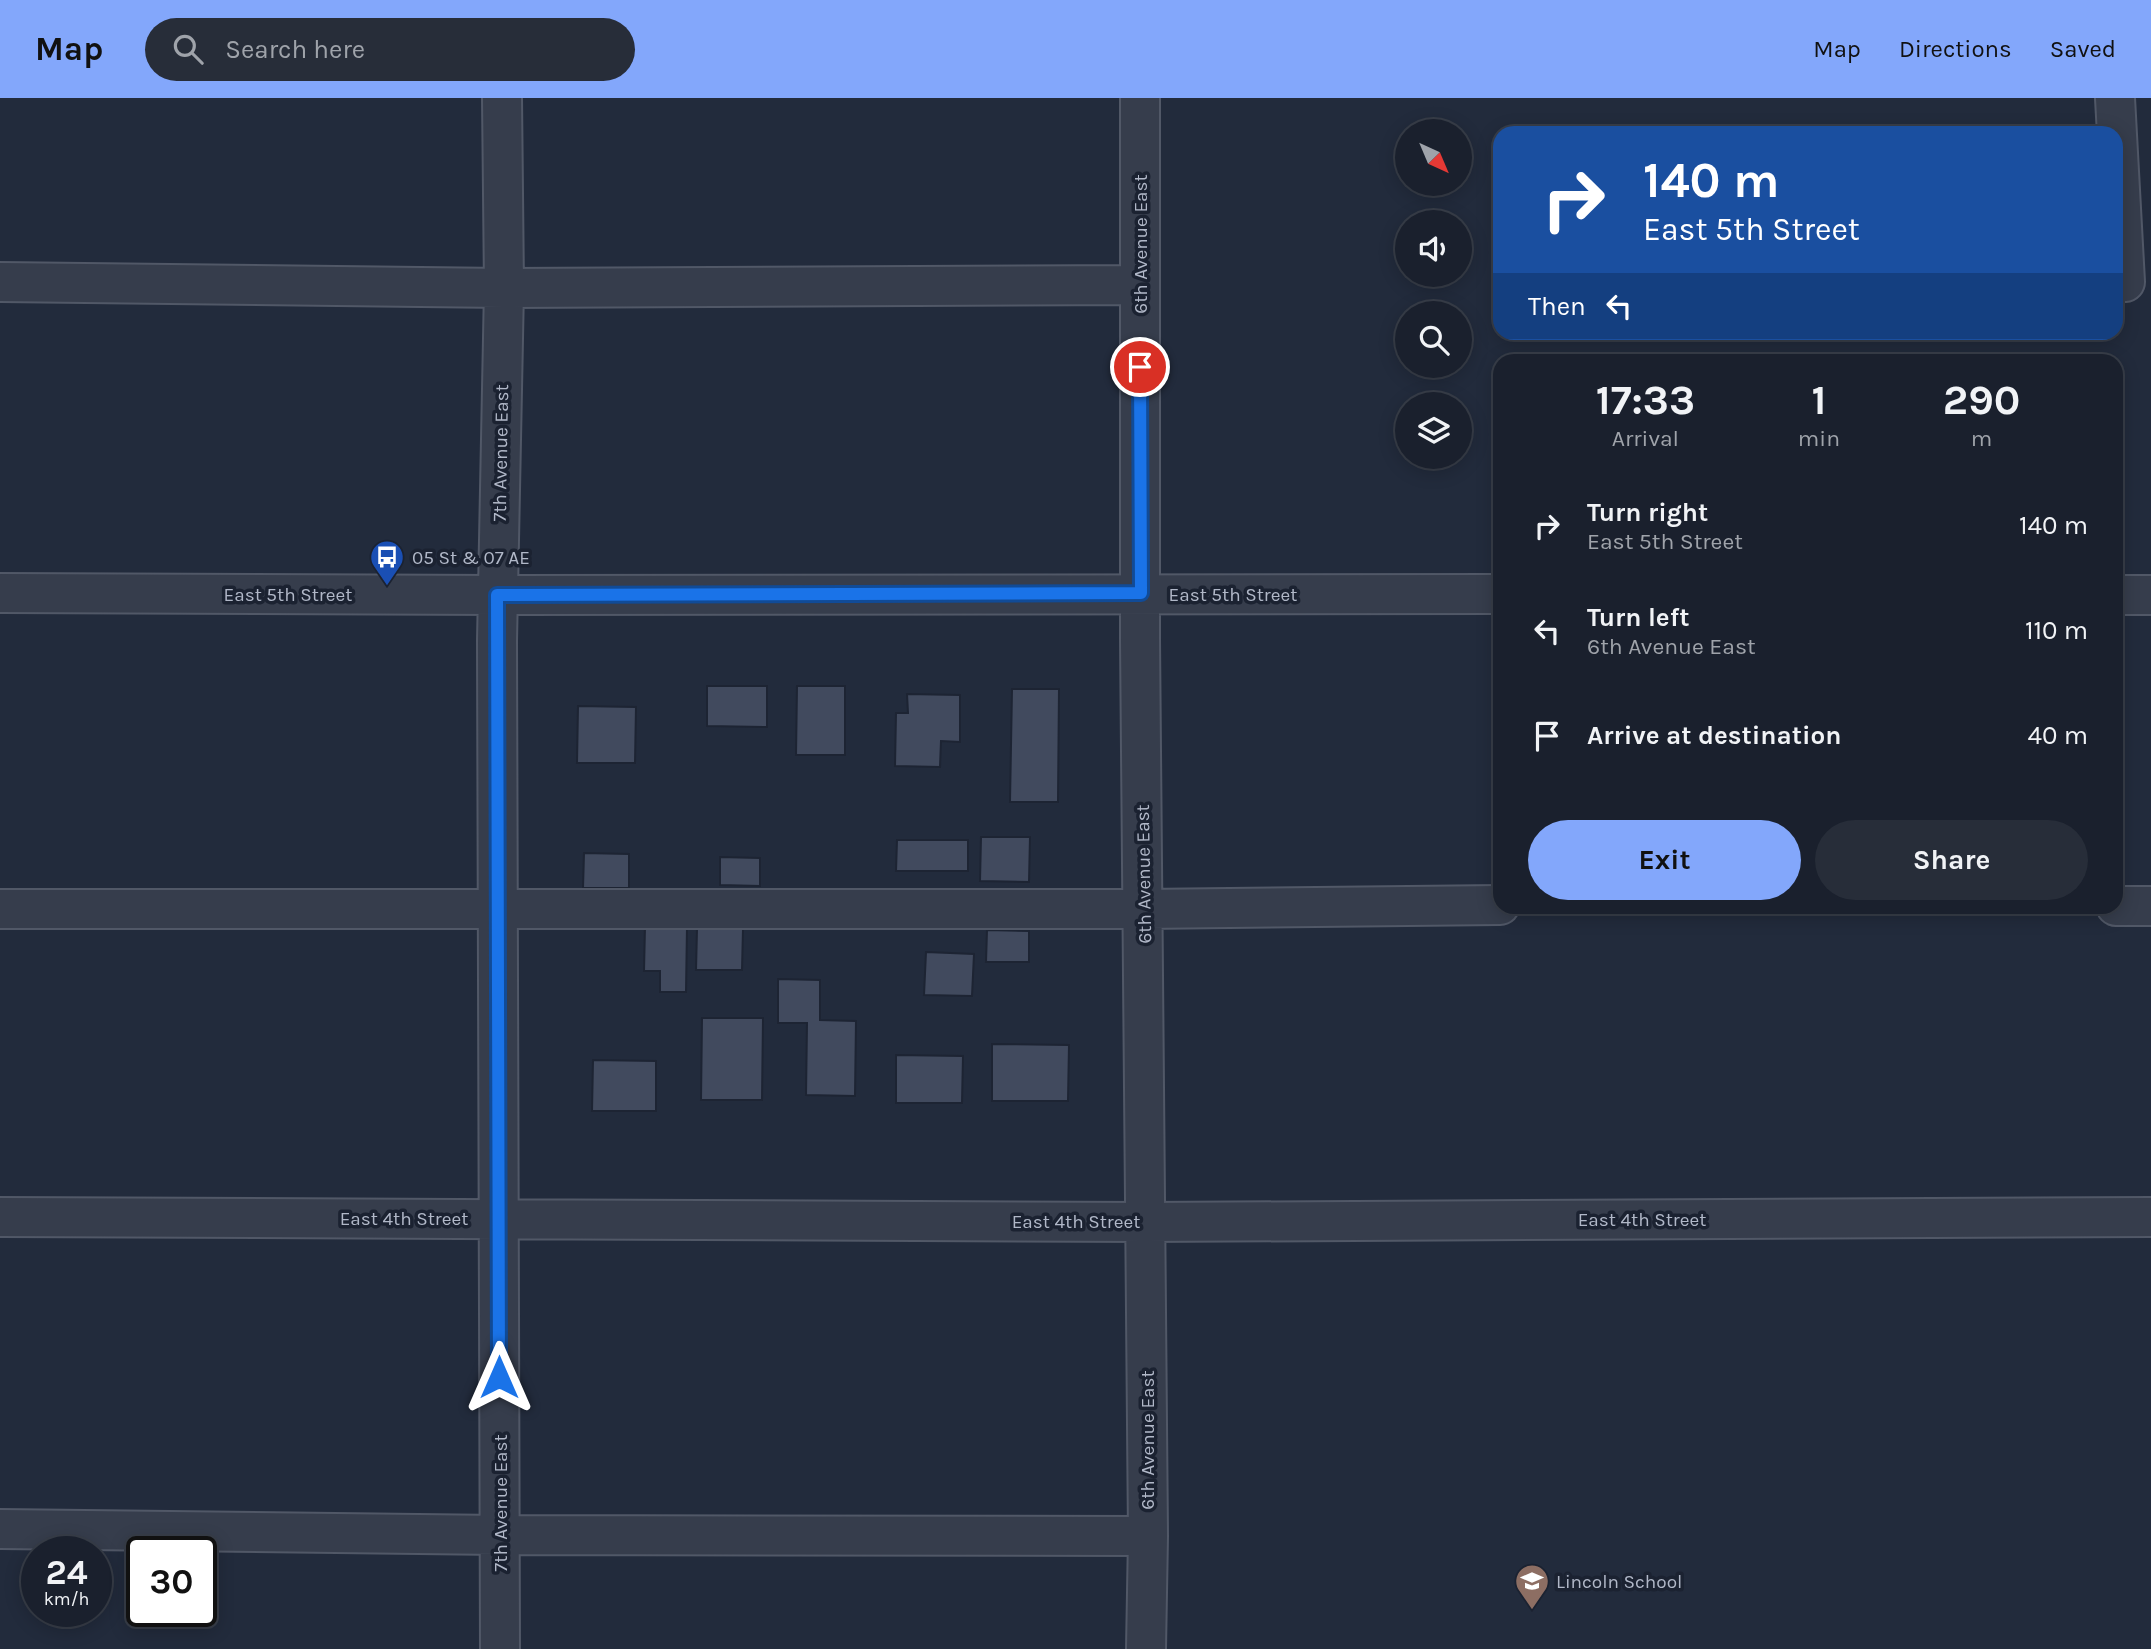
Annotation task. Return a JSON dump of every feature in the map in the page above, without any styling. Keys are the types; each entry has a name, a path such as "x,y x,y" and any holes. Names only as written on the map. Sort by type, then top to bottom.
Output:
{"street":[{"name":"7th Avenue East","path":"500,1649 497,595 504,288 502,98"},
{"name":"6th Avenue East","path":"1140,98 1148,1536 1146,1649"},
{"path":"2115,98 2117,126"},
{"path":"2123,190 2131,282"},
{"path":"0,282 504,288 1140,285"},
{"name":"East 5th Street","path":"0,593 1493,594"},
{"path":"2123,595 2151,595"},
{"path":"0,909 1144,909 1493,905"},
{"path":"2123,906 2151,906"},
{"name":"East 4th Street","path":"0,1217 1146,1222 2151,1217"},
{"path":"0,1529 500,1535 1148,1536"}],"building":[{"path":"707,686 767,686 767,727 707,726"},
{"path":"797,686 845,686 845,755 796,755"},
{"path":"1012,689 1059,689 1058,802 1010,802"},
{"path":"907,694 960,695 960,742 941,741 940,767 895,766 896,713 908,713"},
{"path":"578,706 636,707 635,763 577,763"},
{"path":"981,837 1030,837 1029,882 980,881"},
{"path":"897,840 968,840 968,871 896,871"},
{"path":"584,853 629,854 629,888 583,888"},
{"path":"720,857 760,858 760,886 720,885"},
{"path":"645,926 687,927 686,992 660,992 660,971 644,971"},
{"path":"697,929 743,929 742,970 696,970"},
{"path":"987,930 1029,931 1029,962 986,962"},
{"path":"926,952 974,954 972,996 924,995"},
{"path":"778,979 820,980 820,1020 856,1021 855,1096 806,1095 807,1023 778,1023"},
{"path":"702,1018 763,1018 762,1100 701,1100"},
{"path":"992,1044 1069,1045 1068,1101 992,1101"},
{"path":"896,1055 963,1056 962,1103 896,1103"},
{"path":"593,1060 656,1061 656,1111 592,1111"}],"place":[{"name":"05 St & 07 AE","path":"387,587"},
{"name":"Lincoln School","path":"1532,1611"}],"route":[{"path":"499,1377 497,595 1141,593 1140,367"}]}
